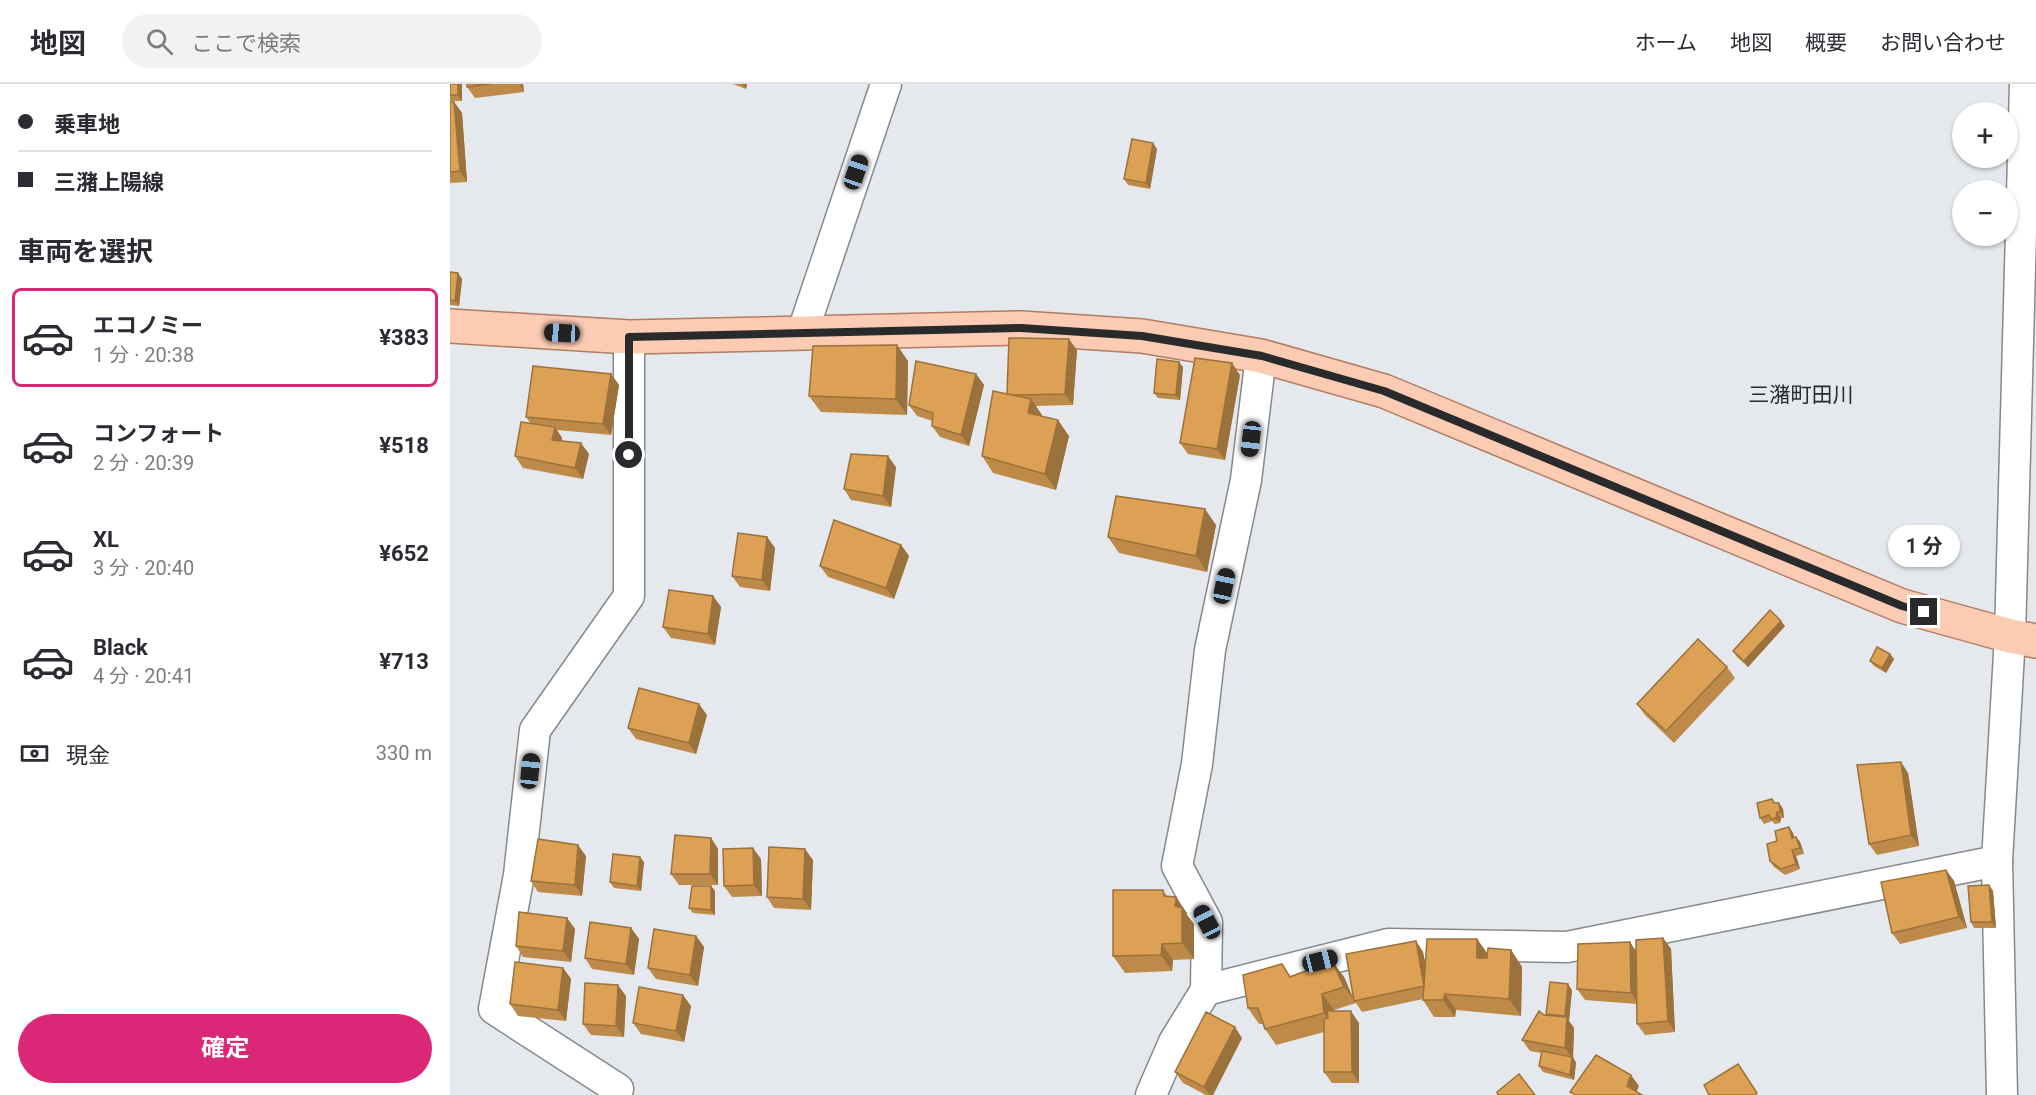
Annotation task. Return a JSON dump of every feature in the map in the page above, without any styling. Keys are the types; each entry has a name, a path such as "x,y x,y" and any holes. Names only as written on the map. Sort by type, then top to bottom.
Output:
{"main road":[{"path":"450,326 629,337 1021,328 1142,336 1262,356 1384,391 1902,606 2023,639"}],"street":[{"path":"802,334 886,84"},
{"path":"2002,1095 1997,861 2023,639 2025,84"},
{"path":"618,1089 494,1009 519,875 535,730 629,596 629,337"},
{"path":"1151,1095 1174,1042 1206,990 1207,922 1177,866 1197,764 1210,650 1246,480 1262,356"},
{"path":"1206,990 1388,944 1567,947 1997,861"}],"building":[{"path":"450,84 458,84 458,95 450,95"},
{"path":"467,84 490,84 467,87"},
{"path":"450,102 454,102 460,171 450,172"},
{"path":"1132,139 1153,143 1146,183 1124,179"},
{"path":"450,272 458,273 455,301 450,300"},
{"path":"1009,338 1069,339 1065,394 1007,394"},
{"path":"897,345 896,399 809,396 813,346"},
{"path":"1195,358 1232,363 1217,449 1180,443"},
{"path":"1157,359 1179,362 1176,395 1154,393"},
{"path":"916,361 976,374 961,435 932,426 933,413 909,405"},
{"path":"533,366 611,374 603,424 526,417"},
{"path":"993,391 1031,399 1028,413 1058,420 1045,474 982,456"},
{"path":"521,422 555,427 552,440 581,443 575,468 515,456"},
{"path":"851,454 888,456 883,496 844,489"},
{"path":"1116,496 1205,509 1196,556 1108,537"},
{"path":"834,520 901,545 886,588 820,566"},
{"path":"738,533 767,537 762,580 732,576"},
{"path":"669,590 713,596 708,634 663,627"},
{"path":"1770,610 1781,621 1744,661 1733,651"},
{"path":"1698,639 1727,667 1666,731 1637,704"},
{"path":"1877,647 1890,654 1882,668 1870,661"},
{"path":"639,688 699,704 689,743 628,728"},
{"path":"1901,762 1911,835 1869,844 1857,765"},
{"path":"1772,799 1774,803 1779,803 1780,812 1777,812 1776,818 1771,819 1769,815 1760,818 1757,803"},
{"path":"1789,827 1792,838 1796,837 1800,848 1792,850 1796,864 1781,869 1770,861 1767,844 1777,841 1775,831"},
{"path":"675,835 711,838 710,874 671,874"},
{"path":"538,839 578,845 575,885 531,881"},
{"path":"769,847 805,849 803,899 767,897"},
{"path":"753,848 754,885 724,886 723,849"},
{"path":"613,854 640,857 637,886 610,882"},
{"path":"1946,870 1959,917 1892,933 1881,882"},
{"path":"1989,885 1992,922 1971,922 1968,886"},
{"path":"692,886 711,886 711,910 689,908"},
{"path":"1113,890 1163,890 1164,896 1176,897 1175,906 1182,908 1182,943 1162,944 1161,955 1113,956"},
{"path":"519,912 567,918 563,951 516,946"},
{"path":"590,922 631,928 626,964 585,958"},
{"path":"654,929 696,936 690,975 648,968"},
{"path":"1663,938 1668,1021 1637,1024 1636,940"},
{"path":"1427,939 1477,939 1477,958 1487,958 1488,948 1511,950 1509,999 1445,994 1443,1000 1423,1000"},
{"path":"1416,941 1424,986 1354,1001 1346,954"},
{"path":"1630,942 1631,993 1577,989 1578,944"},
{"path":"1332,961 1344,987 1322,994 1324,1013 1265,1029 1258,1008 1248,1008 1243,975 1282,964 1290,977"},
{"path":"515,962 563,968 558,1010 510,1004"},
{"path":"1550,982 1568,984 1565,1016 1546,1014"},
{"path":"585,983 618,985 616,1026 583,1024"},
{"path":"639,987 683,995 676,1031 633,1023"},
{"path":"1327,1011 1351,1011 1352,1072 1324,1072 1324,1019 1328,1018"},
{"path":"1539,1011 1544,1015 1567,1017 1565,1048 1522,1040"},
{"path":"1206,1012 1235,1027 1204,1087 1175,1072"},
{"path":"1542,1051 1572,1057 1570,1075 1539,1066"},
{"path":"1596,1055 1631,1075 1627,1086 1642,1095 1575,1095 1570,1092"},
{"path":"1738,1064 1757,1093 1755,1095 1709,1095 1704,1085"},
{"path":"1519,1074 1535,1095 1498,1095 1497,1092"}],"district":[{"name":"三潴町田川","path":"1801,395"}],"route":[{"path":"629,455 629,337 1021,328 1142,336 1262,356 1384,391 1902,606 1924,612"}]}
